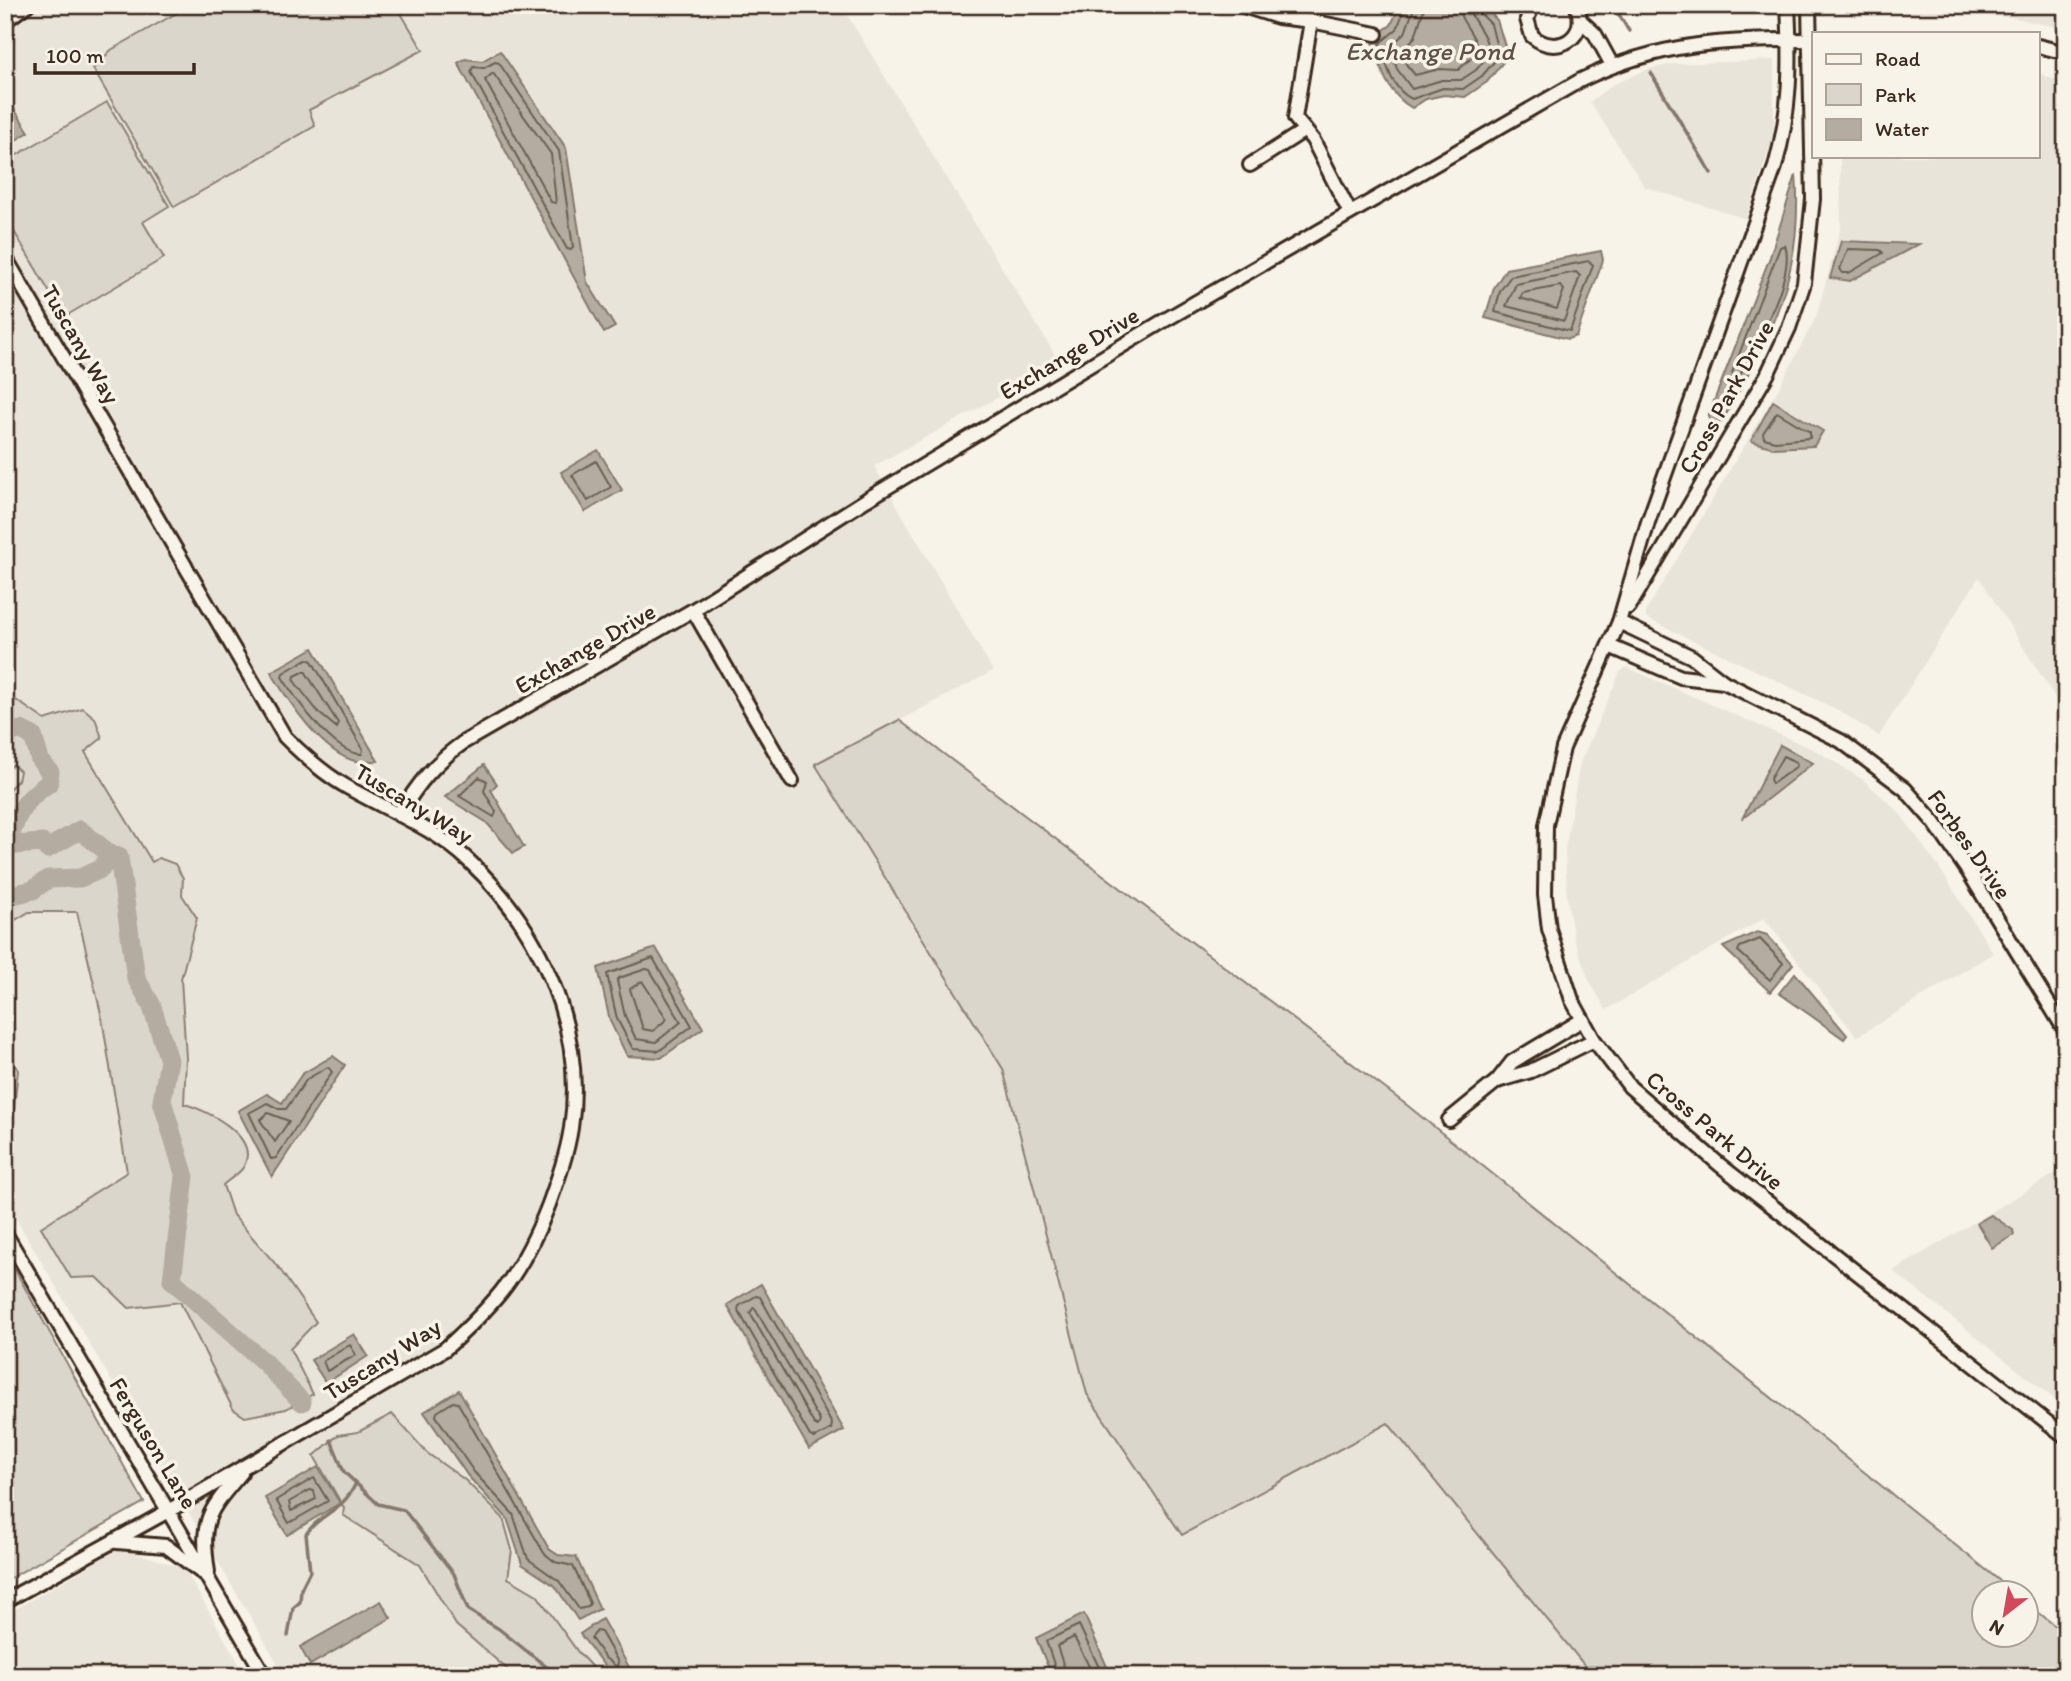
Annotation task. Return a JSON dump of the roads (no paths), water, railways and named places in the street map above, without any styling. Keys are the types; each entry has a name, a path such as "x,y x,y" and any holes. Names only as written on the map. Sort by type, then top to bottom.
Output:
{"street":[{"path":"5,21 27,5"},
{"path":"1240,5 1376,34"},
{"path":"1533,5 1527,19 1528,28 1532,36 1548,46 1566,44 1574,38 1581,21"},
{"path":"1576,5 1581,21 1595,34 1612,65"},
{"name":"Cross Park Drive","path":"1619,622 1648,522 1775,167 1787,123 1790,40 1788,5"},
{"name":"Cross Park Drive","path":"1809,5 1812,40"},
{"path":"1311,21 1295,118 1305,130 1350,213"},
{"name":"Exchange Drive","path":"399,815 421,779 461,744 693,610 878,493 1350,213 1581,80 1612,65 1681,46 1812,40"},
{"path":"2039,46 2066,53"},
{"path":"1250,165 1305,130"},
{"name":"Cross Park Drive","path":"1813,158 1813,199 1804,283 1768,375 1619,622 1563,748 1546,825 1545,895 1549,929 1561,973 1582,1020 1630,1087 1661,1116 2066,1437"},
{"name":"Tuscany Way","path":"5,257 285,737 309,761 335,779 467,858 497,888 527,929 544,962 560,1004 572,1077 572,1125 564,1163 539,1229 522,1261 475,1322 445,1349 170,1510 5,1601"},
{"path":"693,610 792,781"},
{"name":"Forbes Drive","path":"1619,622 1692,657 1724,682 1841,741 1905,789 1934,822 1968,871 2066,1032"},
{"name":"Forbes Drive","path":"1608,646 1681,677 1724,682"},
{"path":"1449,1119 1497,1081 1512,1062 1582,1020"},
{"path":"1497,1081 1531,1071 1594,1040"},
{"name":"Ferguson Lane","path":"5,1233 265,1676"},
{"path":"209,1579 205,1526 217,1503 246,1466"},
{"path":"112,1543 141,1542 166,1546 209,1579"}],"water":[{"name":"Exchange Pond","path":"1400,5 1482,5 1497,20 1508,56 1487,82 1465,97 1444,95 1426,99 1412,108 1395,94 1390,86 1381,68 1372,38 1391,25"},
{"path":"500,51 566,148 587,282 615,327 604,333 458,63 465,59 482,61"},
{"path":"5,95 29,132 5,147"},
{"path":"1796,175 1795,244 1780,304 1740,389 1723,420 1714,427 1709,425 1709,414 1770,257"},
{"path":"1841,241 1919,244 1850,281 1830,278"},
{"path":"1601,251 1603,260 1576,336 1568,339 1485,318 1494,288 1506,269"},
{"path":"1773,401 1823,431 1814,446 1774,448 1751,441"},
{"path":"598,450 622,490 585,512 561,472"},
{"path":"313,648 378,761 356,761 331,748 307,724 271,672"},
{"path":"1780,745 1813,763 1742,819"},
{"path":"484,765 497,784 491,790 524,847 513,853 486,822 445,797"},
{"path":"1757,932 1767,935 1793,964 1770,992 1723,947"},
{"path":"656,948 703,1028 661,1058 627,1056 610,1021 598,968"},
{"path":"1795,973 1847,1035 1844,1039 1779,993"},
{"path":"333,1056 345,1065 272,1177 238,1111 267,1094 282,1103 302,1074"},
{"path":"1991,1215 2013,1230 2014,1235 1992,1248 1977,1223"},
{"path":"761,1284 844,1430 809,1449 727,1305"},
{"path":"354,1334 368,1356 326,1383 311,1360"},
{"path":"459,1390 549,1549 558,1555 576,1557 600,1609 578,1620 555,1586 522,1564 507,1518 468,1476 424,1412"},
{"path":"318,1467 340,1503 287,1535 265,1498"},
{"path":"381,1601 391,1618 310,1665 300,1647"},
{"path":"1084,1614 1111,1676 1052,1676 1036,1638"},
{"path":"602,1619 634,1676 612,1676 580,1634"}],"waterway":[{"path":"1613,5 1629,31"},
{"path":"1651,73 1711,173"},
{"path":"5,733 21,730 33,736 40,760 50,772 49,783 34,794 19,813 10,838 15,845 42,843 47,849 80,830 110,854 119,857 136,978 151,1004 169,1060 162,1101 185,1177 172,1280 264,1362 302,1402"},
{"path":"5,897 33,890 48,879 80,878 101,869 110,854"},
{"path":"331,1440 344,1472 378,1504 404,1510 454,1574 468,1610 499,1629 558,1676"},
{"path":"288,1636 293,1608 300,1602 301,1589 310,1571 306,1534 345,1500 356,1483"}]}
